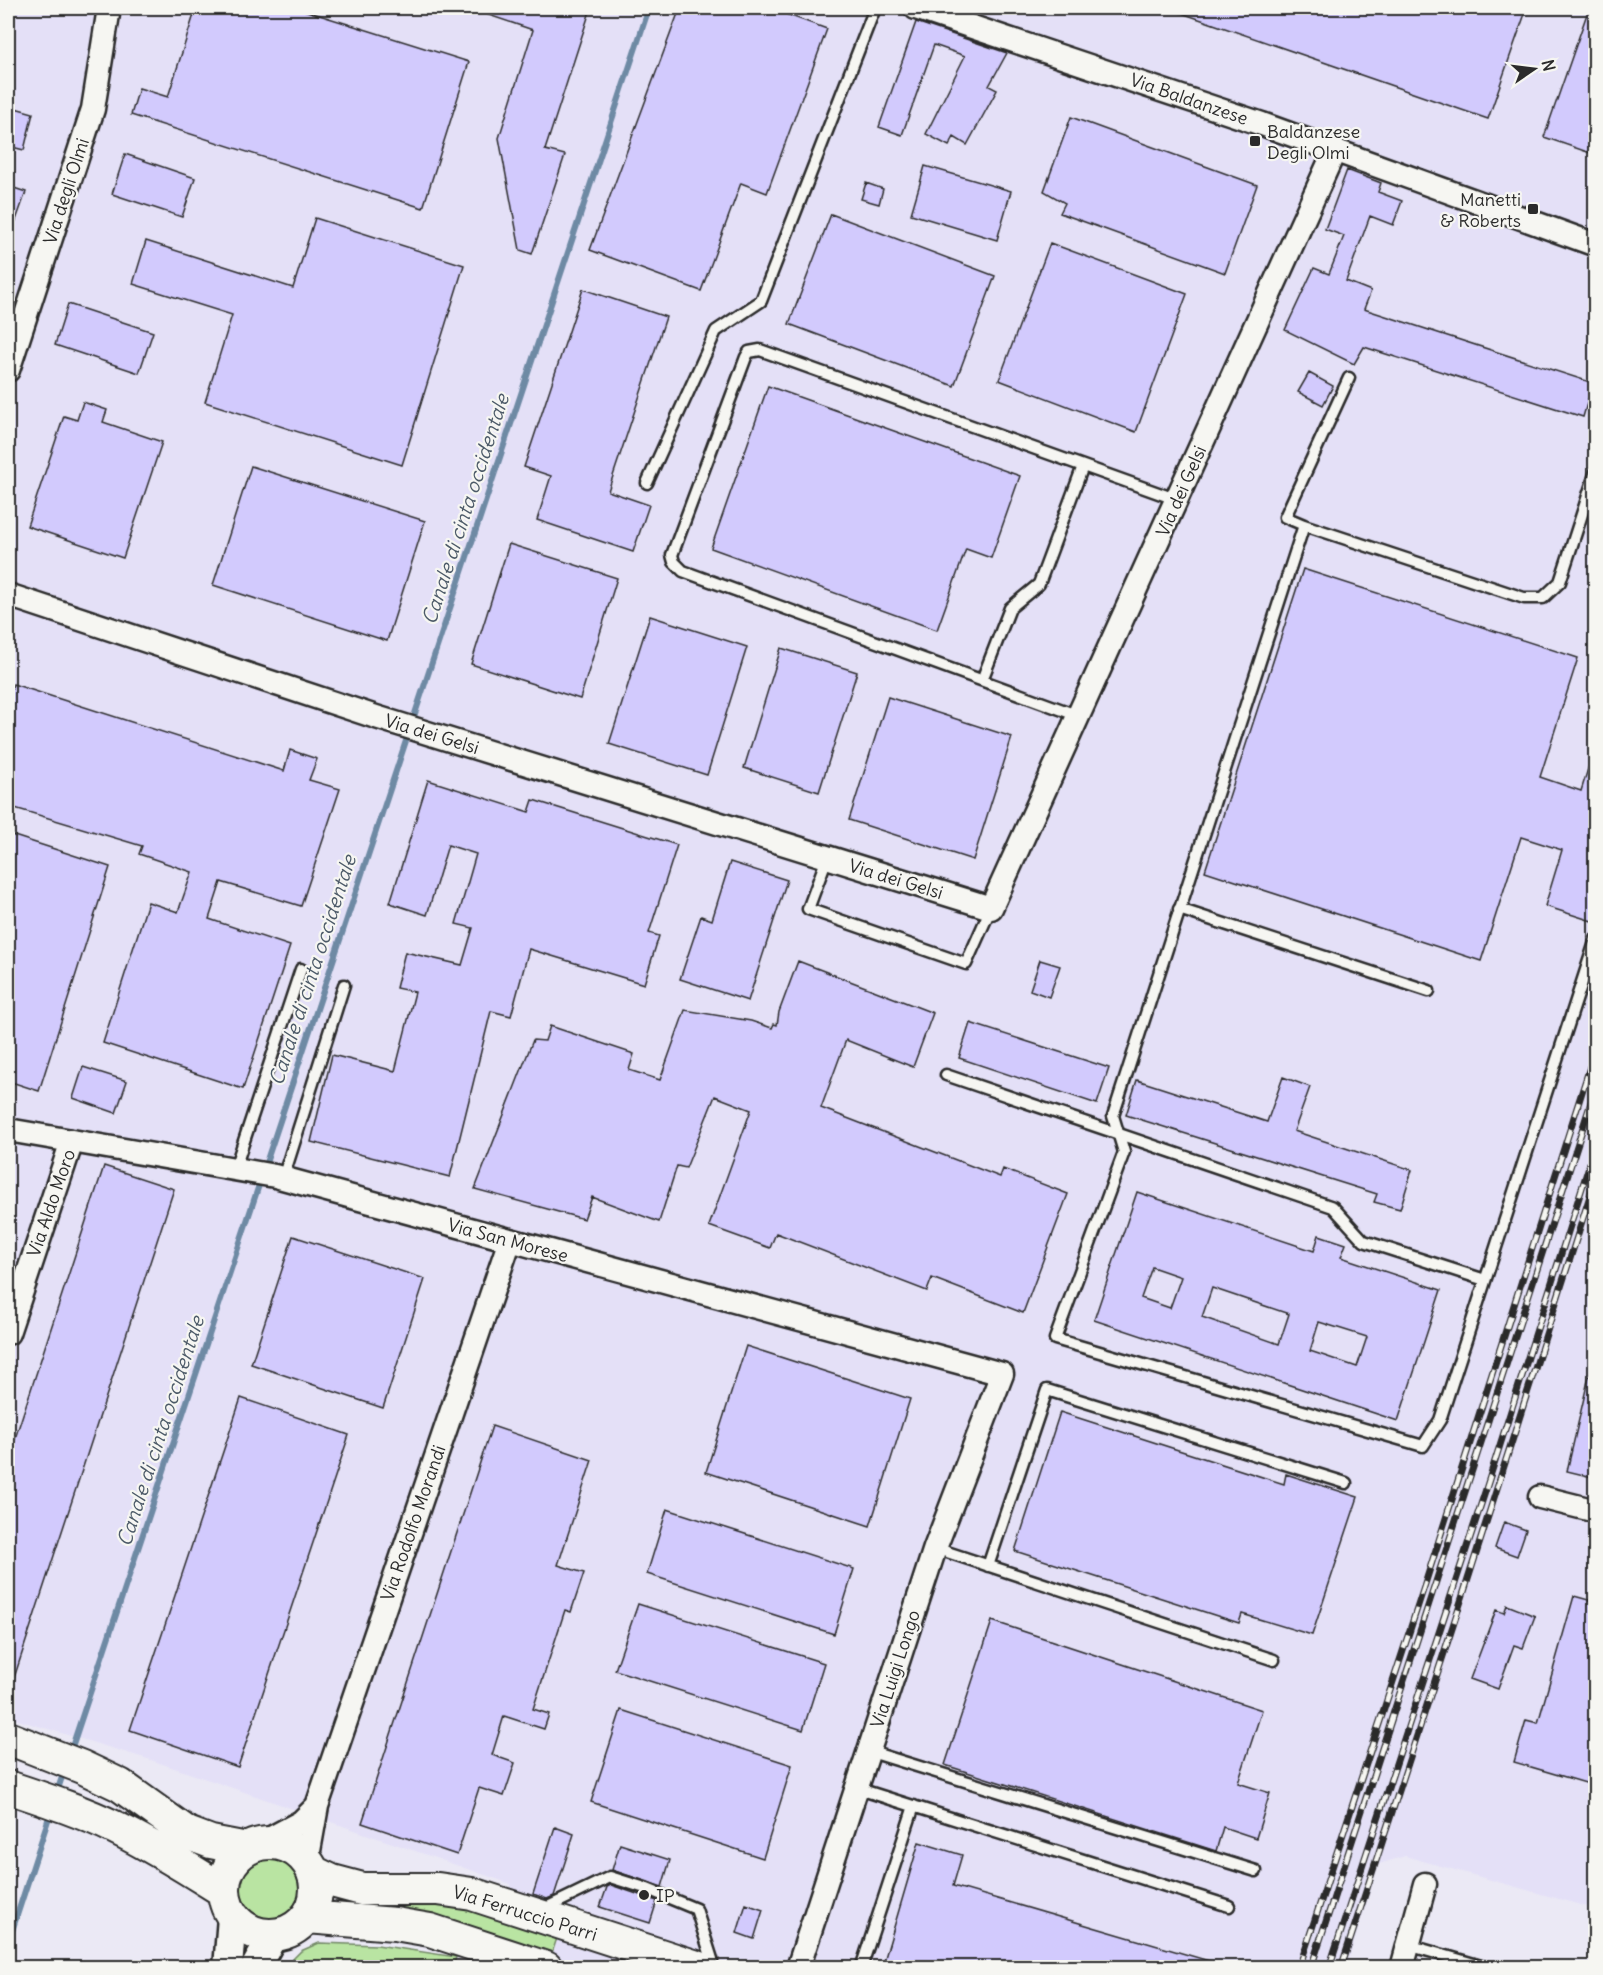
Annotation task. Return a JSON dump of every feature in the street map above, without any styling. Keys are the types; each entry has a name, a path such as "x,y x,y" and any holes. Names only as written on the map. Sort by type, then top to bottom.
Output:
{"main road":[{"name":"Via Ferruccio Parri","path":"8,1738 82,1767 120,1785 187,1833 211,1842 254,1846 274,1843 288,1846 300,1854 310,1867 332,1881 362,1889 419,1888 453,1890 472,1894 700,1968"},
{"path":"15,1790 78,1811 126,1833 171,1858 228,1904 243,1928 257,1934 273,1936 286,1933 308,1917 314,1903 316,1887 310,1867"},
{"path":"228,1904 226,1872 235,1858 254,1846"},
{"path":"308,1917 395,1924 430,1930 546,1968"}],"street":[{"name":"Via degli Olmi","path":"8,370 93,109 109,8"},
{"name":"Via Baldanzese","path":"916,8 1335,150 1596,245"},
{"name":"Via dei Gelsi","path":"8,596 376,717 991,908 1335,150"},
{"name":"Via San Morese","path":"8,1130 279,1177 1002,1374"},
{"name":"Via Aldo Moro","path":"8,1333 72,1141"},
{"name":"Via Rodolfo Morandi","path":"310,1867 317,1806 510,1240"},
{"name":"Via Luigi Longo","path":"798,1968 935,1548 1002,1374"},
{"path":"1540,1497 1596,1511"},
{"path":"254,1846 301,1821 317,1806"},
{"path":"1402,1968 1425,1884"},
{"path":"228,1904 228,1968"},
{"path":"255,1968 273,1936"}],"lane":[{"path":"647,483 716,331 761,301 875,8"},
{"path":"1079,716 683,571 674,562 672,555 746,357 749,352 760,350 1178,500"},
{"path":"1349,378 1285,517 1304,525 1524,598 1543,598 1560,582 1596,471"},
{"path":"982,680 1010,608 1039,584 1083,466"},
{"path":"1304,525 1113,1116 1124,1152 1055,1339 1423,1446 1440,1420 1596,939"},
{"path":"827,858 807,909 966,964 991,908"},
{"path":"1179,909 1429,991"},
{"path":"237,1169 301,969"},
{"path":"279,1177 344,985"},
{"path":"946,1075 1334,1207 1364,1241 1485,1280"},
{"path":"988,1566 1047,1390 1346,1483"},
{"path":"935,1548 1274,1660"},
{"path":"868,1751 1256,1871"},
{"path":"856,1788 1229,1906"},
{"path":"861,1968 914,1806"},
{"path":"540,1916 550,1906 610,1877 645,1888 696,1909 712,1959 712,1968"},
{"path":"1408,1945 1488,1968"}],"shaded area":[{"path":"8,8 1595,8 1595,1909 1405,1856 1379,1864 1346,1967 495,1967 511,1884 151,1760 8,1717"}],"green space":[{"path":"270,1860 281,1862 294,1873 299,1889 297,1900 286,1913 270,1918 259,1916 246,1905 241,1889 243,1878 254,1865"},
{"path":"369,1900 457,1902 559,1932 549,1962 367,1913"},
{"path":"319,1943 377,1945 456,1957 453,1967 285,1967 301,1951"}],"building":[{"path":"196,8 297,8 469,62 423,208 131,115 139,88 168,97"},
{"path":"475,8 591,8 545,150 565,155 532,254 520,250 499,138 533,30 474,10"},
{"path":"680,8 769,8 827,29 767,193 741,183 701,291 590,250"},
{"path":"1174,8 1527,8 1488,119 1173,10"},
{"path":"1589,8 1596,8 1596,155 1544,137"},
{"path":"916,22 1007,53 989,86 997,90 967,145 954,137 949,146 926,134 965,56 934,45 902,135 879,127"},
{"path":"8,106 33,113 24,150 8,146"},
{"path":"1071,117 1257,185 1225,273 1060,213 1065,203 1044,191"},
{"path":"125,154 195,178 182,217 112,194"},
{"path":"925,166 1011,191 997,240 911,214"},
{"path":"1347,170 1381,183 1378,192 1402,201 1393,225 1370,216 1346,281 1371,291 1364,309 1593,383 1583,417 1364,347 1354,364 1285,330 1314,268 1329,274 1344,236 1325,229"},
{"path":"866,183 883,189 879,204 861,199"},
{"path":"8,186 26,192 10,237 8,237"},
{"path":"831,214 995,276 954,386 789,324"},
{"path":"315,218 464,265 402,465 205,402 232,315 133,284 146,241 293,288"},
{"path":"1050,243 1187,294 1136,432 999,380"},
{"path":"583,289 666,317 608,491 649,505 633,552 537,520 551,476 524,467"},
{"path":"68,304 153,332 139,373 55,345"},
{"path":"1309,373 1333,386 1323,405 1298,392"},
{"path":"768,386 1020,476 991,558 966,549 937,630 711,548"},
{"path":"83,402 107,410 103,422 162,442 123,558 27,526 64,416 77,420"},
{"path":"251,466 425,521 387,641 213,585"},
{"path":"509,544 617,578 580,699 471,664"},
{"path":"1303,569 1578,658 1540,777 1581,791 1592,756 1596,756 1596,910 1592,921 1545,906 1562,850 1521,837 1481,961 1205,871"},
{"path":"650,616 747,647 707,775 609,744"},
{"path":"781,648 857,672 819,792 744,768"},
{"path":"13,684 284,771 290,750 317,759 309,780 340,789 301,906 221,882 209,919 290,946 243,1089 103,1043 148,902 178,912 192,872 139,854 142,846 8,806 8,701"},
{"path":"888,697 1012,737 973,860 849,820"},
{"path":"428,780 529,812 533,800 677,845 649,933 659,936 644,984 529,949 511,1016 491,1011 450,1177 311,1142 332,1055 395,1071 415,992 396,988 405,952 462,965 473,928 456,924 476,854 448,845 427,915 390,903"},
{"path":"8,834 110,867 39,1091 8,1081"},
{"path":"730,862 787,880 748,1001 680,979 701,916 712,920"},
{"path":"1040,960 1060,966 1049,997 1030,990"},
{"path":"798,961 933,1013 913,1067 846,1040 821,1108 1000,1177 1003,1169 1068,1194 1023,1313 932,1278 927,1291 776,1233 770,1248 709,1226 751,1110 715,1096 686,1168 677,1166 659,1222 592,1197 584,1219 475,1189 533,1040 545,1041 550,1026 634,1054 629,1070 660,1080 685,1010 751,1021 772,1028 774,1024 777,1025 779,1012"},
{"path":"970,1023 1109,1068 1097,1104 959,1058"},
{"path":"83,1067 127,1081 116,1113 73,1098"},
{"path":"1283,1077 1310,1087 1294,1131 1412,1170 1400,1209 1374,1202 1377,1194 1126,1115 1137,1080 1267,1122"},
{"path":"104,1166 174,1189 11,1687 8,1687 8,1460"},
{"path":"1137,1192 1314,1251 1319,1235 1346,1244 1341,1257 1441,1290 1398,1421 1094,1320","holes":["1152,1267 1181,1277 1170,1308 1141,1298","1212,1288 1289,1314 1279,1344 1202,1317","1319,1322 1367,1337 1357,1367 1310,1351"]},
{"path":"293,1236 425,1279 383,1408 251,1364"},
{"path":"746,1346 910,1399 870,1526 706,1472"},
{"path":"1589,1376 1596,1377 1596,1478 1567,1471"},
{"path":"241,1398 349,1435 238,1767 130,1730"},
{"path":"1060,1412 1284,1484 1286,1474 1358,1497 1312,1635 1242,1614 1239,1623 1015,1551"},
{"path":"492,1426 592,1460 558,1565 584,1573 571,1612 565,1610 533,1709 549,1714 544,1729 504,1716 492,1755 515,1763 504,1796 479,1788 457,1855 362,1823"},
{"path":"667,1509 854,1569 834,1634 647,1574"},
{"path":"1504,1522 1526,1530 1517,1556 1495,1548"},
{"path":"1574,1596 1596,1602 1596,1786 1514,1762 1526,1720 1538,1723"},
{"path":"638,1604 824,1663 803,1730 615,1670"},
{"path":"1507,1605 1535,1616 1523,1648 1514,1645 1498,1689 1470,1679 1496,1610 1504,1613"},
{"path":"992,1621 1262,1710 1238,1783 1270,1793 1256,1838 1223,1827 1216,1851 945,1765"},
{"path":"621,1710 792,1765 763,1858 591,1802"},
{"path":"555,1827 574,1834 554,1896 547,1899 533,1894"},
{"path":"919,1842 962,1855 953,1886 1216,1963 1216,1968 882,1968"},
{"path":"620,1844 670,1860 662,1887 612,1870"},
{"path":"611,1885 657,1901 650,1923 600,1907 607,1887"},
{"path":"746,1904 763,1910 754,1939 737,1933"}],"waterway":[{"name":"Canale di cinta occidentale","path":"264,1169 649,8"},
{"name":"Canale di cinta occidentale","path":"70,1753 261,1179"},
{"name":"Canale di cinta occidentale","path":"56,1795 64,1771"},
{"name":"Canale di cinta occidentale","path":"8,1943 51,1811"}],"railway":[{"path":"1299,1968 1425,1584 1596,1048"},
{"path":"1311,1968 1596,1087"},
{"path":"1329,1968 1596,1144"},
{"path":"1341,1968 1596,1177"}],"place":[{"name":"Baldanzese Degli Olmi","path":"1255,141"},
{"name":"Manetti & Roberts","path":"1533,209"},
{"name":"IP","path":"644,1895"}]}
